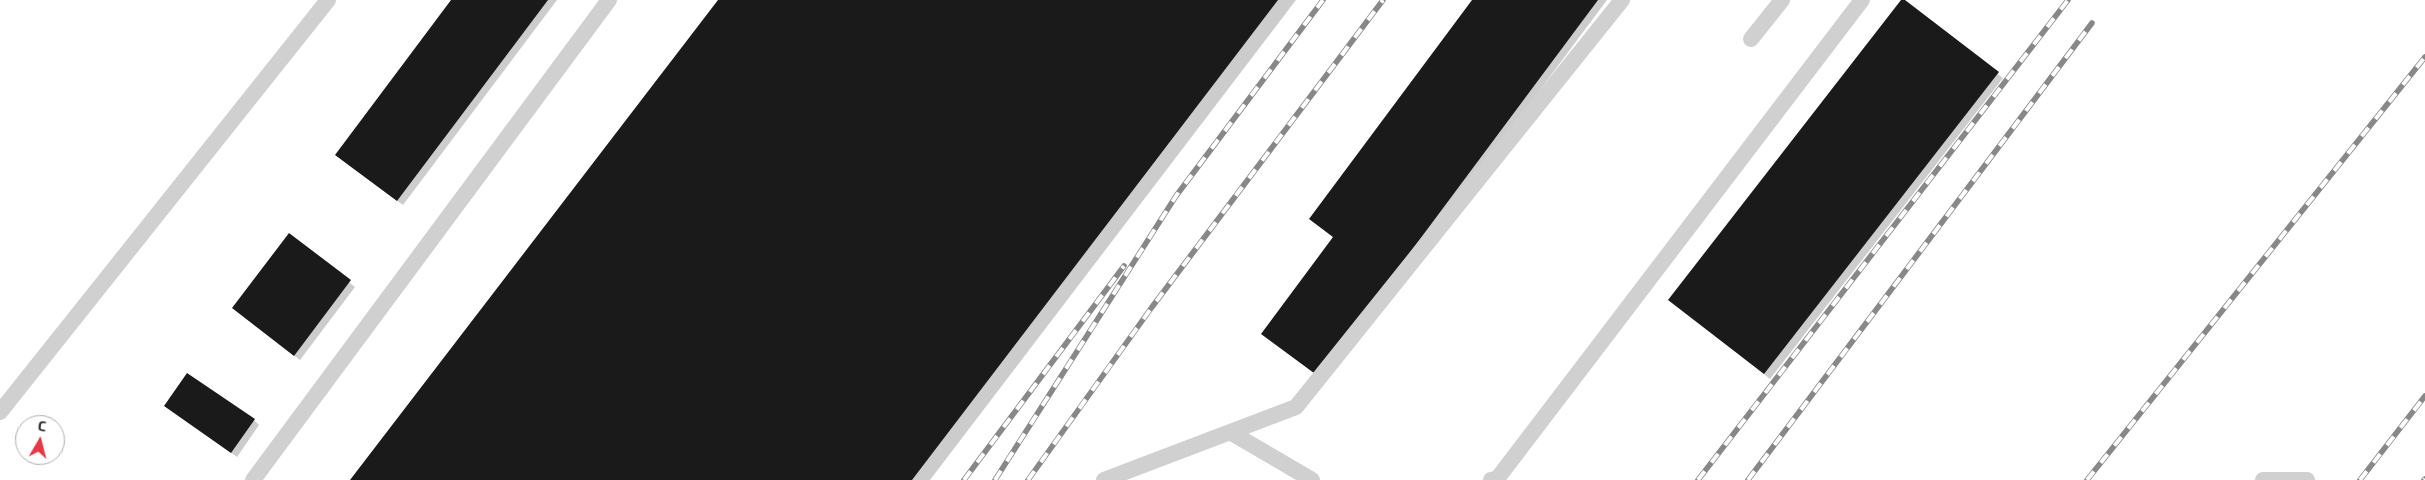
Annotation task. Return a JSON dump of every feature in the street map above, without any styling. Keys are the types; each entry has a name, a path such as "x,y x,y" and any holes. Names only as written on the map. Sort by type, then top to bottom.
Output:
{"lane":[{"path":"0,412 328,0"},
{"path":"253,480 609,0"},
{"path":"1104,480 1296,408 1622,0"},
{"path":"1751,39 1782,0"},
{"path":"1491,480 1497,479 1862,0"},
{"path":"1230,432 1312,480"},
{"path":"2264,480 2307,480"}],"building":[{"path":"451,0 548,0 397,201 335,155"},
{"path":"718,0 1278,0 912,480 350,480"},
{"path":"1472,0 1598,0 1318,376 1261,334 1333,237 1309,219"},
{"path":"1901,0 1905,0 1999,72 1764,374 1668,300"},
{"path":"289,233 351,280 294,356 232,308"},
{"path":"187,373 255,419 231,453 164,406"}],"railway":[{"path":"995,480 1176,196 1323,0"},
{"path":"1028,480 1152,307 1383,0"},
{"path":"1698,480 2068,0"},
{"path":"1748,480 2092,23"},
{"path":"2087,480 2425,57"},
{"path":"964,480 1124,266"},
{"path":"2360,480 2425,396"}]}
